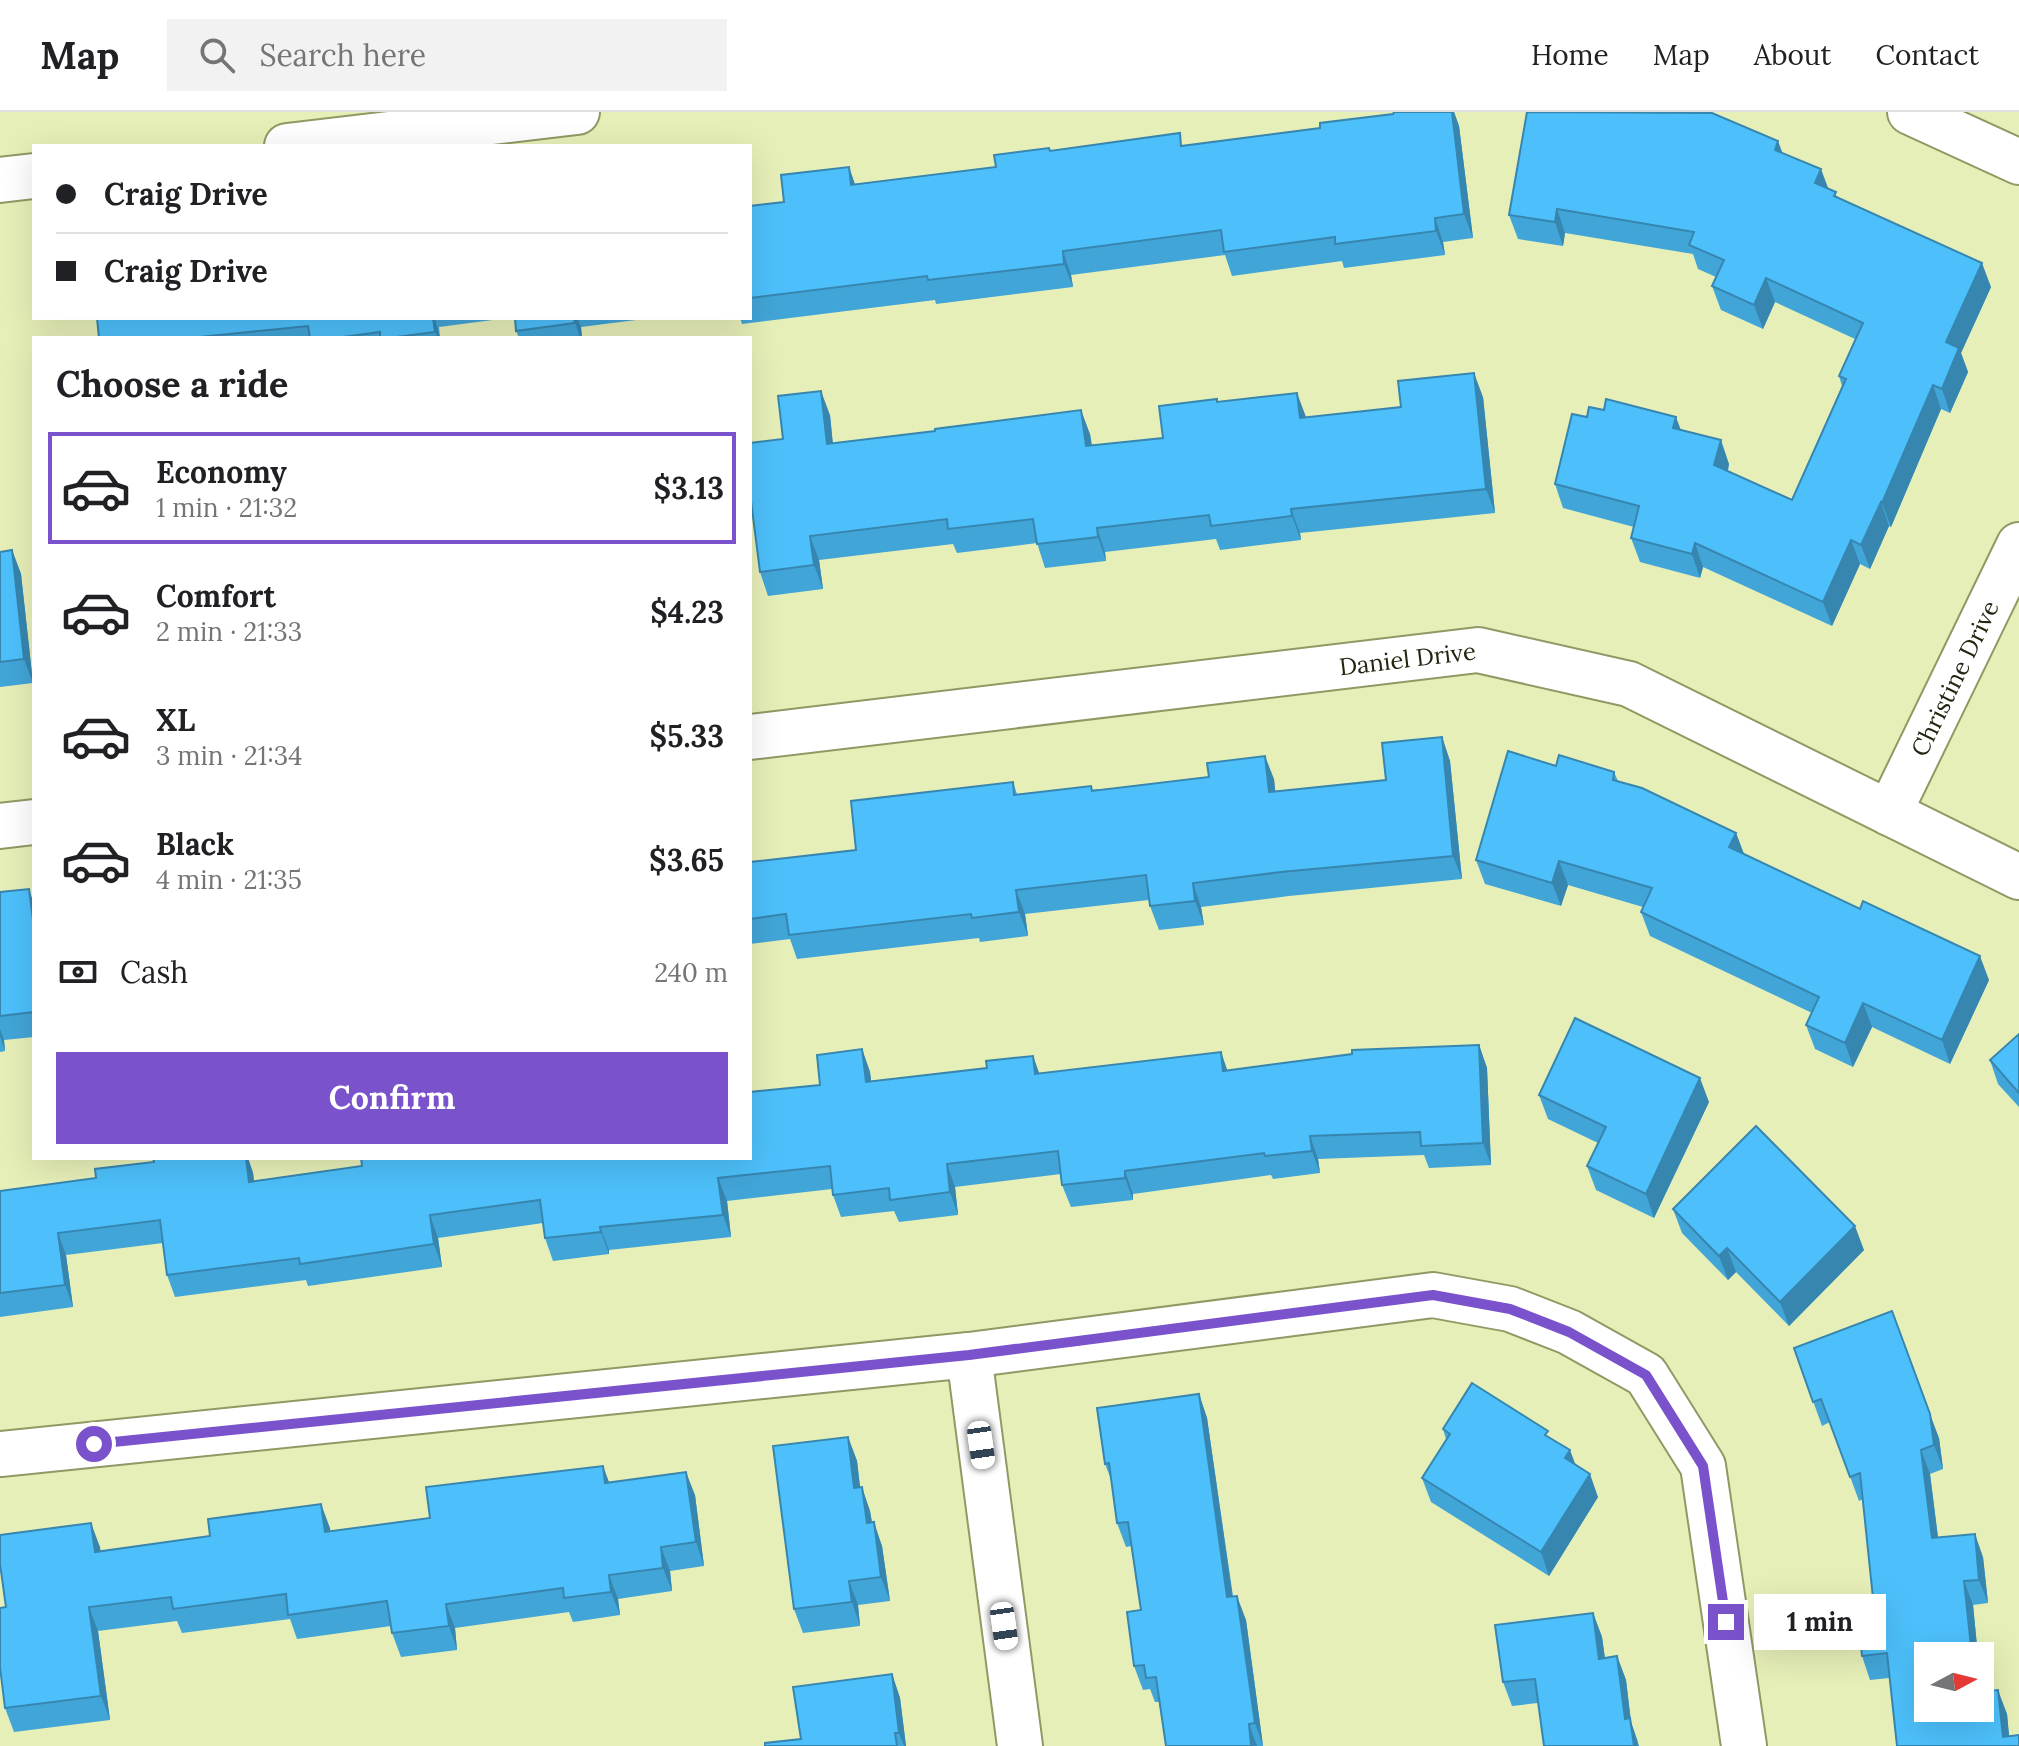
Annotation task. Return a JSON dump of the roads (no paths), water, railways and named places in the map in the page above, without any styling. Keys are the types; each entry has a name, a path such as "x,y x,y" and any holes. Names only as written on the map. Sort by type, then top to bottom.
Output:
{"street":[{"path":"304,144 577,112"},
{"path":"1910,112 2019,162"},
{"path":"0,180 32,176"},
{"name":"Christine Drive","path":"1889,813 2019,545"},
{"name":"Daniel Drive","path":"752,737 1478,650 1629,684 2019,877"},
{"path":"0,826 32,822"},
{"path":"0,1454 969,1355 1433,1295 1510,1309 1569,1332 1646,1375 1703,1466 1744,1746"},
{"path":"969,1355 1020,1746"}]}
